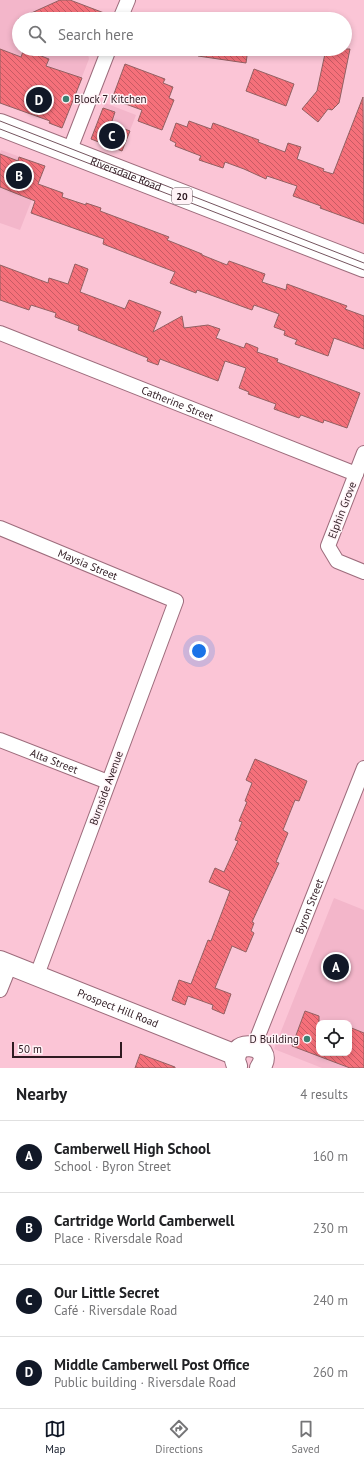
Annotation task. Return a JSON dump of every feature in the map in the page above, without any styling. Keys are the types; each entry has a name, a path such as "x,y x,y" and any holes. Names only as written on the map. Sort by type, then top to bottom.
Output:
{"main road":[{"name":"Riversdale Road","path":"0,125 364,266"}],"street":[{"path":"123,12 128,0"},
{"path":"69,152 105,56"},
{"name":"Catherine Street","path":"0,333 356,474"},
{"name":"Elphin Grove","path":"364,453 328,546 337,561 364,572"},
{"name":"Maysia Street","path":"0,528 176,601"},
{"name":"Burnside Avenue","path":"37,975 176,601"},
{"name":"Alta Street","path":"0,740 108,782"},
{"name":"Byron Street","path":"254,1046 364,768"},
{"path":"0,990 5,963"},
{"name":"Prospect Hill Road","path":"5,963 37,975 237,1061"},
{"path":"237,1061 239,1049 244,1046 254,1046 261,1052 264,1067"}],"shaded area":[{"path":"0,0 70,0 38,12 12,12 12,56 88,56 89,59 62,128 49,123 50,121 15,109 0,102"},
{"path":"105,103 136,115 122,151 91,139"},
{"path":"1,150 45,166 20,230 0,223"},
{"path":"334,898 364,910 364,1068 322,1068 274,1049"}],"building":[{"path":"60,0 70,0 102,12 33,12"},
{"path":"0,49 12,54 12,56 41,56 49,59 46,66 82,78 62,128 49,123 50,121 0,103"},
{"path":"198,56 247,56 246,63"},
{"path":"324,56 349,56 339,103 332,110 328,109 318,122 302,109 317,91"},
{"path":"125,64 165,79 163,83 173,87 169,98 174,100 162,130 138,121 142,110 112,99"},
{"path":"254,69 294,84 286,106 246,91"},
{"path":"363,97 364,224 320,208 321,206 293,196 297,186 267,176 266,179 225,162 223,168 199,160 201,156 175,146 176,143 170,140 176,123 187,127 189,121 211,129 213,123 259,140 258,142 285,152 288,143 301,147 297,159 333,174"},
{"path":"103,108 115,112 111,124 130,131 122,151 91,139"},
{"path":"0,154 18,161 19,157 45,166 38,184 63,193 62,197 101,208 100,211 169,237 167,240 227,265 229,261 265,274 262,282 286,290 287,284 347,306 345,309 364,316 364,349 334,338 328,356 295,344 297,340 284,335 285,331 274,327 279,314 254,305 252,310 197,290 196,293 170,283 175,272 103,244 104,239 31,213 35,201 0,187"},
{"path":"75,264 88,269 80,292 125,309 129,300 161,312 153,332 182,316 184,328 208,325 220,329 216,338 244,348 246,343 258,348 257,352 278,359 277,362 360,393 347,428 324,420 323,423 301,415 299,418 274,409 276,404 248,394 249,392 239,388 246,368 225,361 218,381 160,359 158,365 147,361 148,358 78,330 79,326 55,317 56,313 31,305 29,310 0,300 0,265 48,283 49,278 68,284"},
{"path":"255,759 307,781 299,801 295,800 283,830 288,833 276,862 279,863 252,922 254,923 251,931 254,933 246,952 232,946 215,988 231,994 224,1014 212,1009 213,1005 188,996 185,1005 172,1000 179,980 191,984 208,940 211,941 230,891 209,882 215,868 224,872 238,841 235,840 242,822 239,821 247,802 245,801 252,783 246,780"},
{"name":"D Building","path":"305,1011 319,1016 319,1020 316,1020 316,1055 292,1046"},
{"name":"D Building","path":"352,1028 364,1033 364,1068 350,1068 318,1056 352,1056"},
{"path":"140,1054 175,1067 175,1068 135,1068"}],"tram line":[{"path":"0,121 364,263"},
{"path":"0,129 364,270"}],"place":[{"name":"Block 7 Kitchen","path":"66,99"},
{"name":"Middle Camberwell Post Office","path":"39,100"},
{"name":"Our Little Secret","path":"112,136"},
{"name":"Cartridge World Camberwell","path":"19,176"},
{"name":"Camberwell High School","path":"336,967"},
{"name":"D Building","path":"307,1039"}]}
